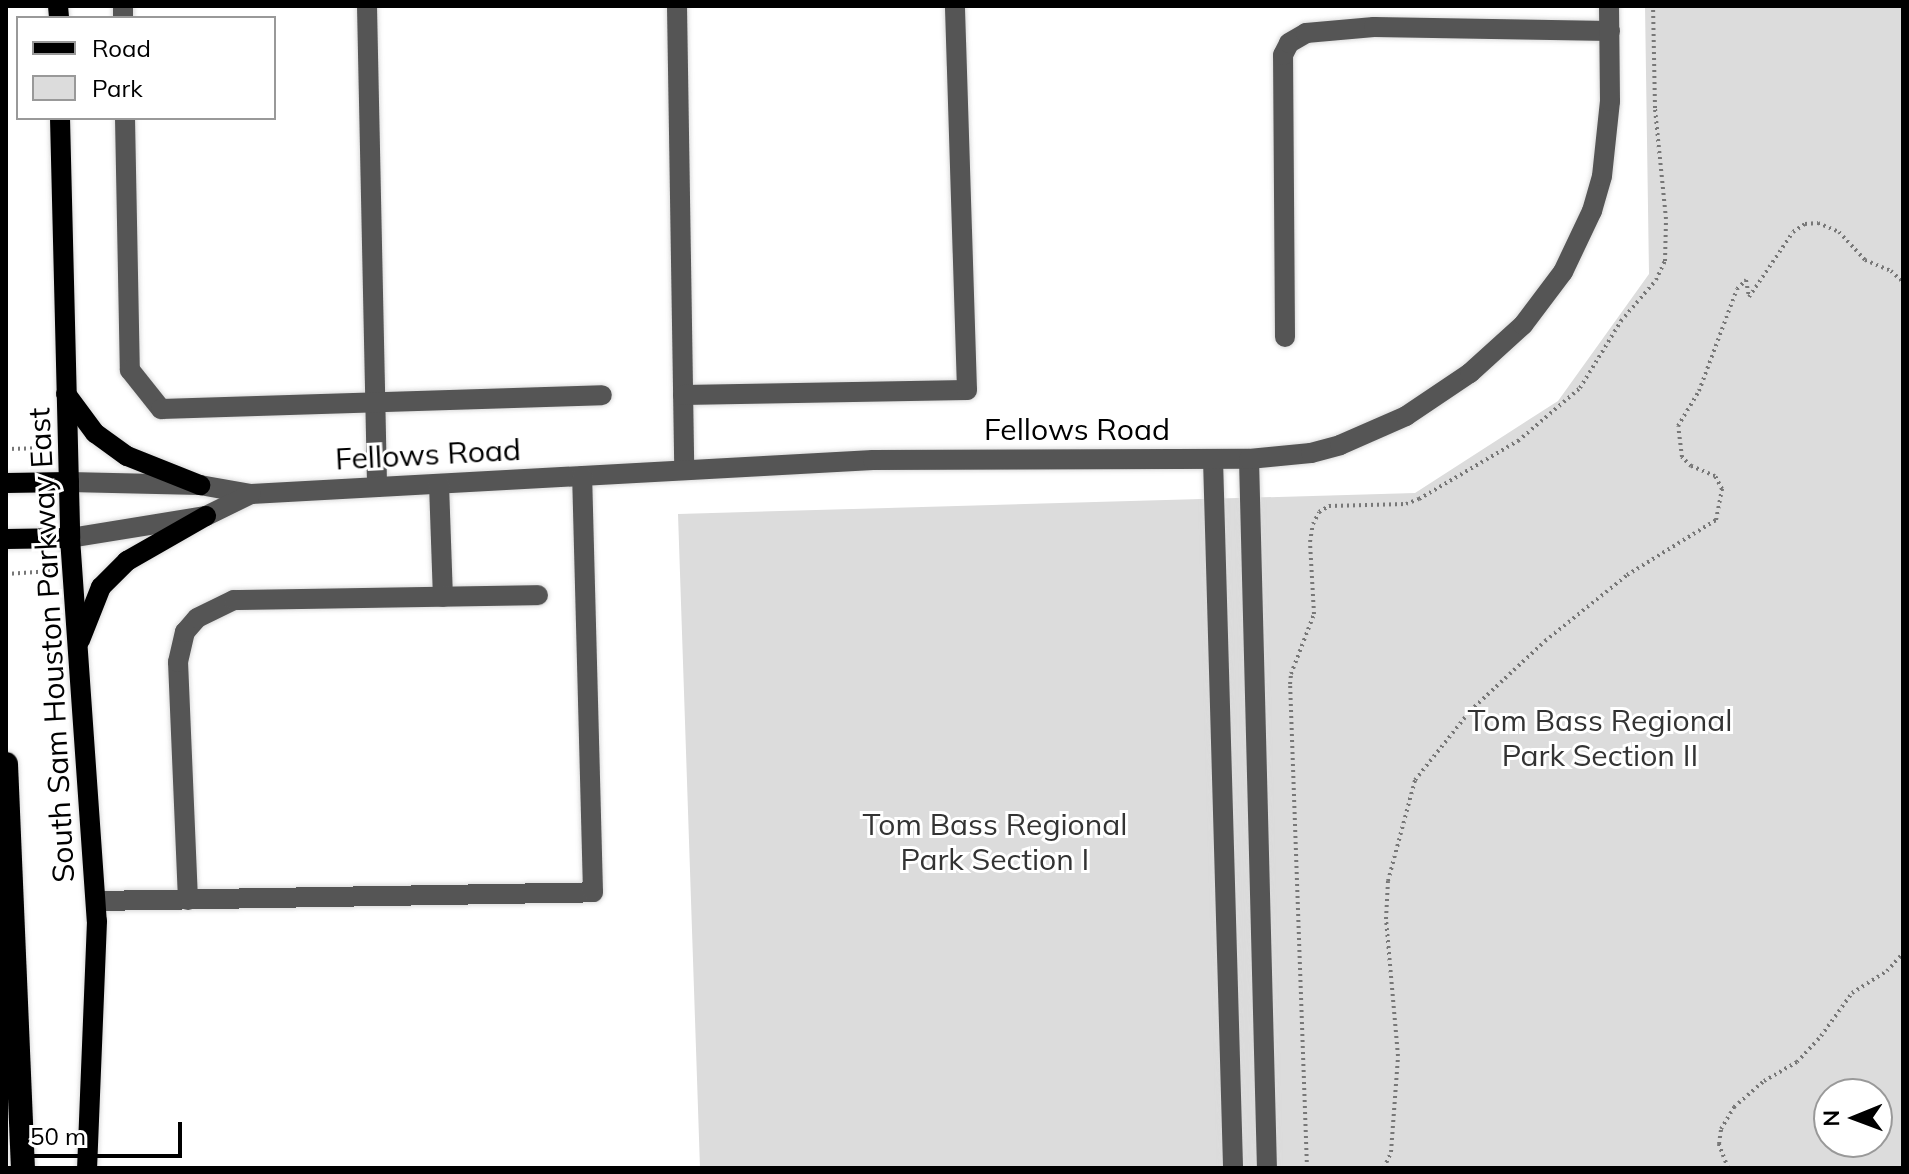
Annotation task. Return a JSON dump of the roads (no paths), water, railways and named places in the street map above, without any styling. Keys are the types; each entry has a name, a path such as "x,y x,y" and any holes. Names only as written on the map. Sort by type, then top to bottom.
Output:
{"highway":[{"path":"6,764 23,1168"}],"main road":[{"name":"South Sam Houston Parkway East","path":"60,120 70,538 96,901 87,1168"},
{"path":"66,394 95,433 127,456 200,485"},
{"path":"6,483 69,482"},
{"path":"79,644 101,587 120,567 206,516"},
{"path":"6,539 70,538"}],"street":[{"path":"367,6 377,487"},
{"path":"677,6 684,470"},
{"path":"683,395 967,390 955,6"},
{"name":"Fellows Road","path":"69,482 200,485 251,494 873,460 1249,459 1311,453 1378,431 1470,373 1514,333 1544,300 1578,246 1602,176 1610,101 1609,6"},
{"path":"1285,337 1283,55 1289,43 1306,33 1374,27 1610,31"},
{"path":"125,120 130,370 161,409 602,395"},
{"path":"1213,459 1233,1168"},
{"path":"1249,459 1267,1168"},
{"path":"96,901 593,892 582,476"},
{"path":"439,484 443,597"},
{"name":"Fellows Road","path":"70,538 206,516 251,494"},
{"path":"188,900 178,662 185,632 197,618 234,600 538,595"},
{"path":"1225,907 1260,907"}],"park label":[{"name":"Tom Bass Regional Park Section II","path":"1600,737"},
{"name":"Tom Bass Regional Park Section I","path":"995,841"}]}
